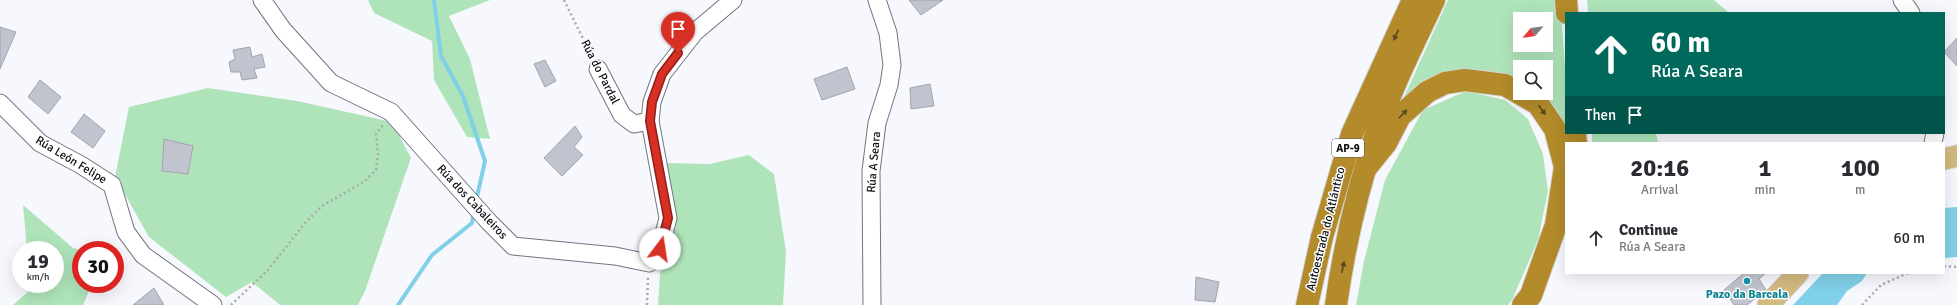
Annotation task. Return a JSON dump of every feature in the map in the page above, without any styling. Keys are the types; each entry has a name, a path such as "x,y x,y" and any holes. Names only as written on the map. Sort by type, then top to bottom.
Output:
{"highway":[{"name":"Autoestrada do Atlántico","path":"1307,305 1322,236 1352,134 1413,0"},
{"name":"Autoestrada do Atlántico","path":"1336,305 1348,239 1365,169 1377,130 1395,84 1434,0"},
{"path":"1566,0 1567,12"},
{"path":"1365,169 1386,143 1400,116 1427,92 1445,83 1465,80 1505,85 1538,104 1555,129 1564,167 1556,225 1531,295 1523,305"},
{"path":"1296,305 1322,236"},
{"path":"1540,305 1561,255 1565,239"}],"main road":[{"path":"1945,159 1957,156"},
{"path":"1768,305 1797,274"}],"street":[{"name":"Rúa dos Cabaleiros","path":"262,0 283,30 331,83 391,112 468,199 513,246 616,256 649,263"},
{"path":"649,263 660,249 668,218 650,121 652,102 662,74 695,32 733,0"},
{"name":"Rúa A Seara","path":"872,305 871,171 877,123 889,85 892,65 888,33 877,0"},
{"path":"1902,0 1910,12"},
{"name":"Rúa do Pardal","path":"598,69 622,115 634,124 650,121"},
{"name":"Rúa León Felipe","path":"0,103 40,143 81,165 112,185 126,232 143,255 213,305"},
{"path":"1945,152 1957,144"}],"path":[{"name":"Rúa do Pardal","path":"564,0 598,69"},
{"path":"231,305 268,270 305,223 322,206 365,181 376,170 378,154 376,134 385,123 399,121"},
{"path":"647,305 649,263"},
{"path":"1945,266 1957,266"},
{"path":"1862,305 1881,285 1906,274"}],"green space":[{"path":"368,0 490,0 449,16 470,59 490,139 467,137 434,80 432,41 374,13"},
{"path":"1448,0 1560,0 1565,68 1565,132 1535,100 1553,100 1553,60 1513,60 1513,84 1489,75 1399,108"},
{"path":"1587,0 1714,0 1728,12 1588,12"},
{"path":"208,88 297,101 392,122 411,158 365,291 358,305 280,305 252,282 226,297 149,237 115,177 129,107"},
{"path":"1466,91 1505,100 1528,119 1543,154 1548,191 1538,240 1513,298 1508,305 1356,305 1364,261 1385,180 1423,110"},
{"path":"1592,134 1656,134 1658,142 1592,142"},
{"path":"749,155 774,174 786,252 783,305 658,305 660,273 676,226 667,163 710,164"},
{"path":"23,205 72,247 72,293 88,293 83,305 13,305 27,293 64,293 64,241 26,241"}],"water":[{"path":"1957,207 1957,257 1945,258 1945,208"},
{"path":"1822,274 1866,274 1862,281 1847,291 1837,305 1793,305"}],"building":[{"path":"909,0 943,0 921,15"},
{"path":"0,27 16,32 0,69"},
{"path":"1957,38 1957,66 1945,53 1945,51"},
{"path":"250,47 252,57 262,54 265,67 254,69 257,78 242,80 240,72 231,72 229,62 235,59 233,50"},
{"path":"545,60 556,81 545,87 534,64"},
{"path":"847,67 855,89 822,100 814,79"},
{"path":"40,80 61,97 48,114 28,97"},
{"path":"930,84 934,106 911,109 910,88"},
{"path":"84,114 105,131 93,148 71,132"},
{"path":"575,126 582,137 574,147 583,155 562,176 544,158"},
{"path":"164,139 193,146 188,174 162,171"},
{"name":"Pazo da Barcala","path":"1743,274 1765,274 1759,279 1766,290 1747,305 1734,305 1724,290"},
{"path":"1196,277 1219,282 1215,302 1195,300"},
{"path":"154,288 164,305 133,305"}],"waterway":[{"path":"434,0 441,56 463,96 485,161 476,201"},
{"path":"398,305 432,255 472,223 474,211"}],"place":[{"name":"Pazo da Barcala","path":"1747,281"}],"route":[{"path":"660,249 668,218 650,121 652,102 662,74 678,53"}]}
